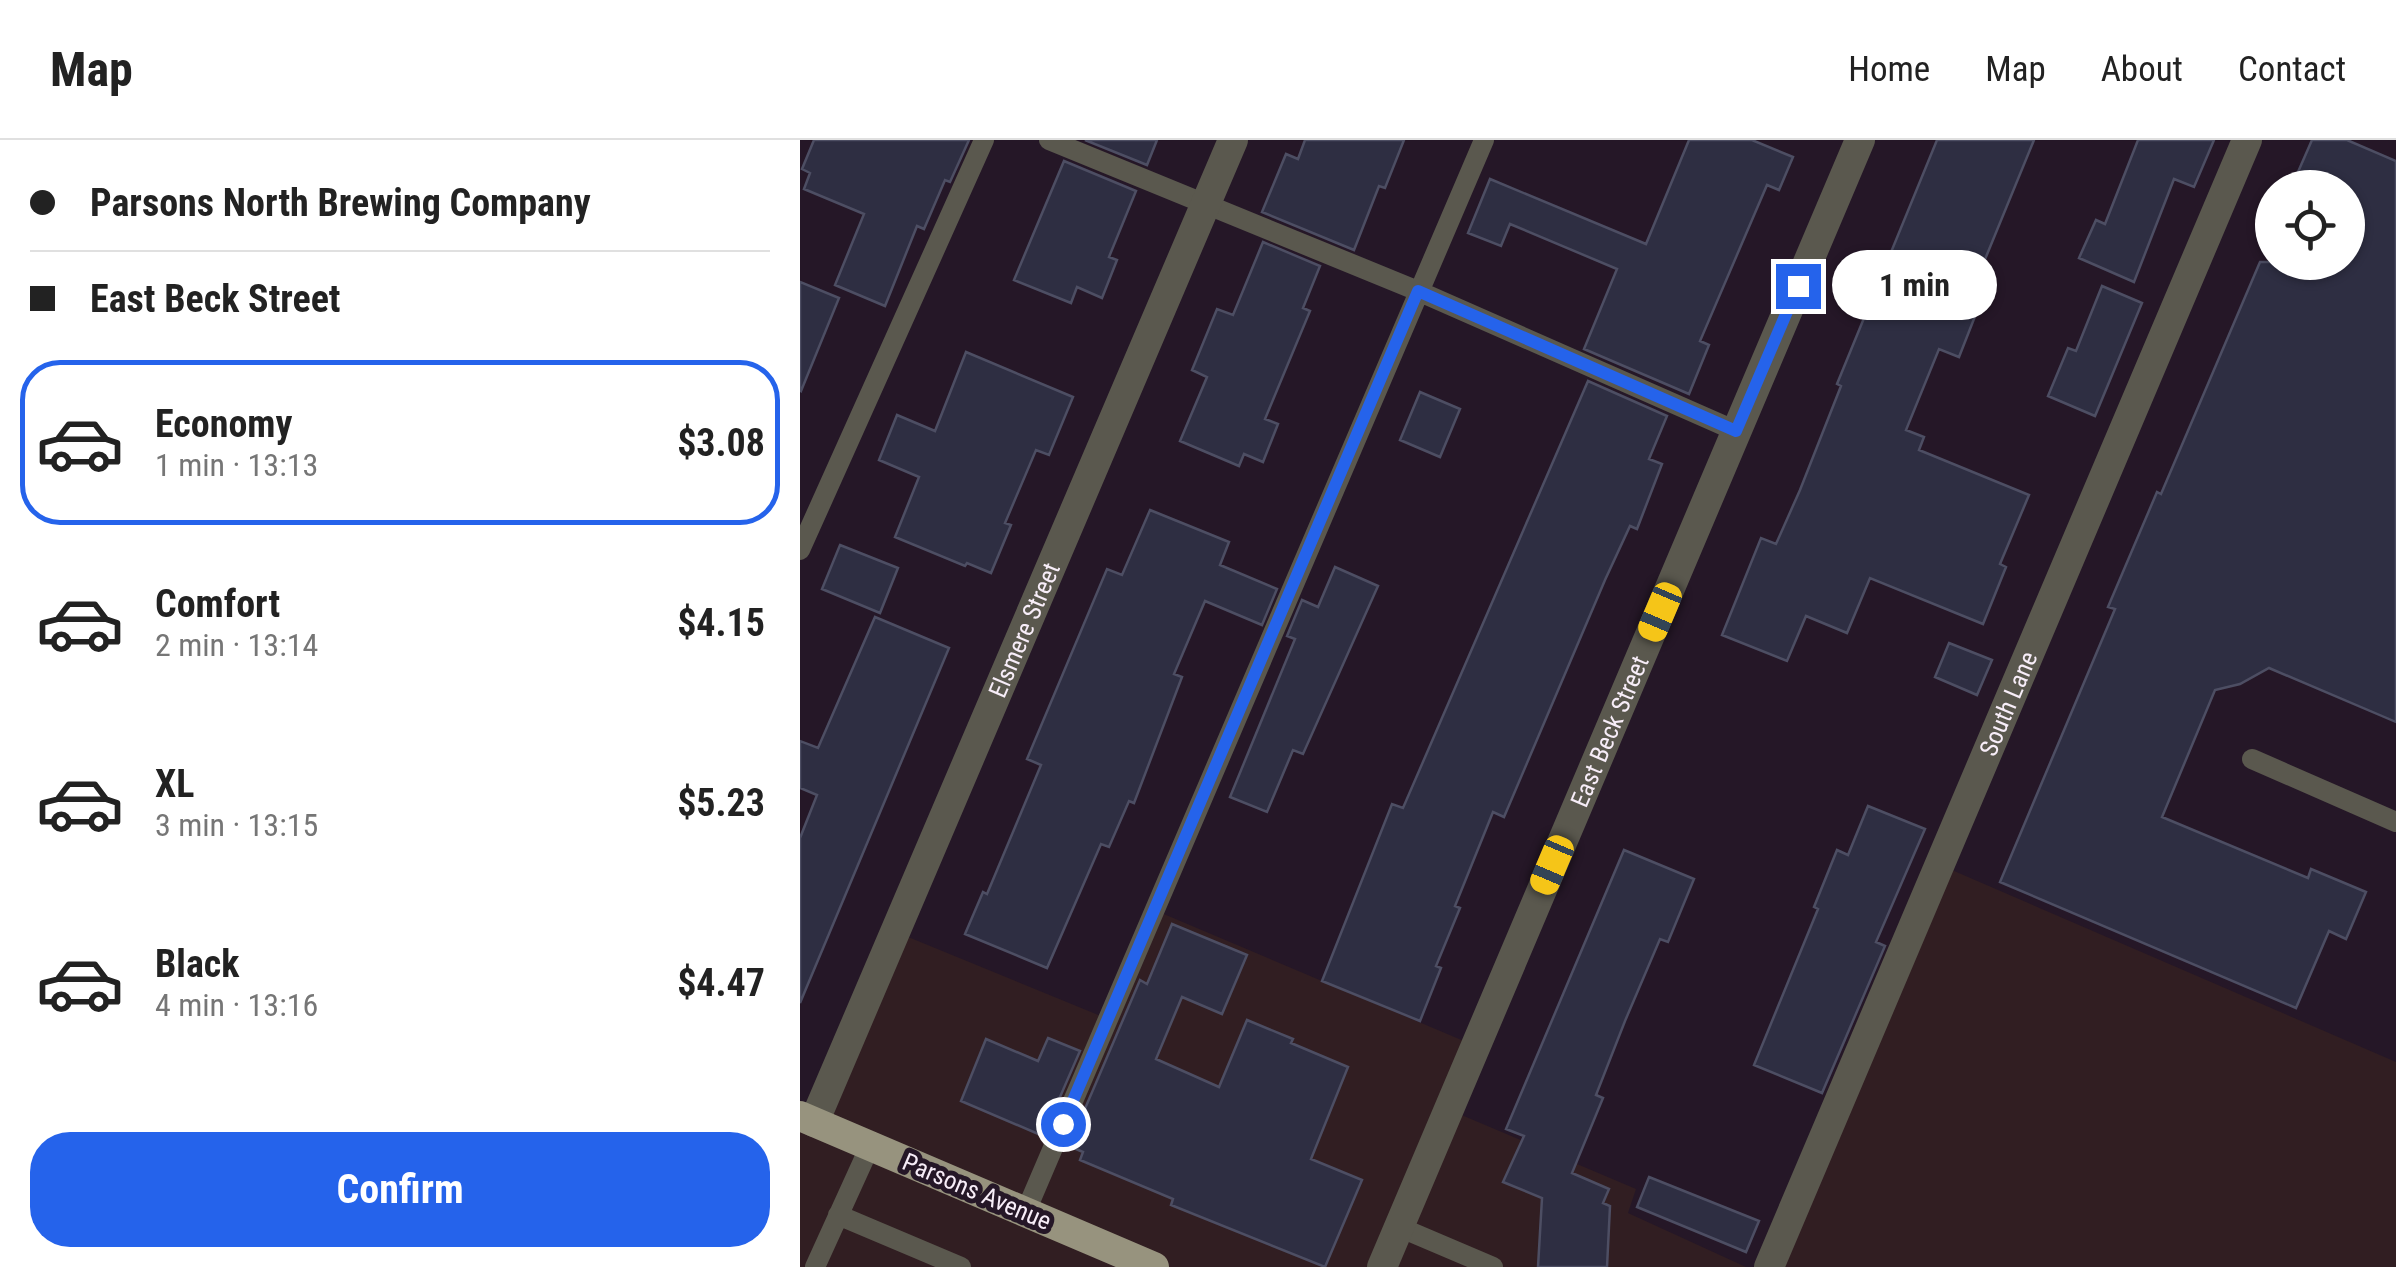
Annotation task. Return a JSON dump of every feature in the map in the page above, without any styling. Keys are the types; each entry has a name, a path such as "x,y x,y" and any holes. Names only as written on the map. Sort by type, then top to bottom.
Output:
{"main road":[{"name":"Parsons Avenue","path":"807,1118 1154,1267"}],"street":[{"name":"Elsmere Street","path":"807,1118 1233,140"},
{"name":"East Beck Street","path":"1382,1267 1860,140"},
{"name":"South Lane","path":"1769,1267 2247,140"}],"lane":[{"path":"800,550 984,140"},
{"path":"1049,140 1418,291 1736,431"},
{"path":"1026,1212 1484,140"},
{"path":"2252,759 2396,822"},
{"path":"815,1267 870,1146"},
{"path":"838,1215 961,1267"},
{"path":"1399,1227 1484,1265"}],"shaded area":[{"path":"1938,864 2396,1062 2396,1267 1766,1267"},
{"path":"1159,912 1478,1047 1452,1111 1636,1189 1628,1213 1746,1267 800,1267 800,1106 810,1110 896,932 1113,1021"}],"building":[{"path":"814,140 969,140 950,182 945,180 924,229 917,226 885,306 835,285 864,214 804,189 810,173 802,169"},
{"path":"1085,140 1157,140 1147,165"},
{"path":"1305,140 1404,140 1385,188 1379,186 1354,250 1262,212 1286,154 1298,159"},
{"path":"1689,140 1752,140 1793,157 1779,190 1767,185 1700,341 1709,345 1689,394 1584,349 1617,269 1510,224 1501,246 1468,233 1490,179 1646,244"},
{"path":"1937,140 2034,140 1972,291 1983,296 1959,357 1939,349 1906,430 1924,437 1919,450 2029,495 2000,564 2006,567 1983,624 1870,578 1847,633 1806,616 1787,661 1722,635 1761,538 1776,544 1800,490 1841,386 1837,384"},
{"path":"2138,140 2214,140 2194,187 2174,179 2134,282 2079,258 2096,220 2105,224"},
{"path":"2312,140 2347,140 2396,161 2396,722 2269,668 2240,684 2215,690 2162,817 2308,878 2311,869 2366,892 2346,939 2329,931 2296,1008 2000,882 2115,609 2108,607 2255,274 2255,280 2365,280 2365,170 2299,170"},
{"path":"1064,161 1136,191 1109,257 1117,260 1102,298 1077,287 1071,303 1014,280"},
{"path":"1263,242 1320,266 1303,308 1310,311 1265,419 1278,424 1263,462 1244,454 1239,466 1180,441 1207,377 1192,370 1217,309 1233,315"},
{"path":"800,282 839,298 801,391 800,390"},
{"path":"2102,286 2142,303 2095,416 2048,396 2068,348 2076,351"},
{"path":"966,352 1073,397 1049,455 1036,450 1005,523 1011,525 991,573 895,537 919,477 879,460 897,415 935,431"},
{"path":"1588,381 1667,416 1649,459 1662,464 1637,529 1630,526 1605,580 1504,817 1493,812 1455,906 1460,908 1436,966 1441,968 1420,1021 1322,981 1392,804 1403,808"},
{"path":"1420,392 1460,409 1440,457 1400,440"},
{"path":"1150,510 1229,542 1220,565 1277,589 1262,625 1205,601 1174,674 1182,677 1134,803 1129,801 1109,847 1101,844 1047,968 965,934 983,892 987,894 1041,765 1027,759 1107,569 1122,575"},
{"path":"840,545 898,568 880,613 822,589"},
{"path":"1335,567 1378,586 1303,754 1293,750 1267,812 1230,797 1295,639 1287,636 1302,600 1318,607"},
{"path":"875,617 949,648 800,1003 800,838 817,795 800,788 800,741 818,748"},
{"path":"1949,643 1992,660 1977,695 1935,677"},
{"path":"1868,806 1925,829 1876,942 1885,946 1822,1093 1754,1065 1818,909 1814,907 1837,850 1848,855"},
{"path":"1624,850 1694,879 1668,942 1660,939 1625,1021 1596,1095 1603,1098 1572,1173 1609,1189 1603,1203 1610,1206 1607,1267 1538,1267 1542,1198 1503,1182 1524,1136 1506,1129"},
{"path":"1172,924 1247,955 1222,1014 1182,997 1156,1059 1219,1087 1247,1020 1348,1067 1311,1159 1362,1180 1325,1267 1171,1205 1173,1199 1080,1160 1083,1152 1069,1146 1140,980 1147,984"},
{"path":"1048,1038 1080,1051 1043,1136 961,1101 986,1039 1038,1061"},
{"path":"1649,1177 1759,1221 1746,1252 1637,1207"}],"route":[{"path":"1063,1124 1418,291 1736,431 1798,286"}]}
